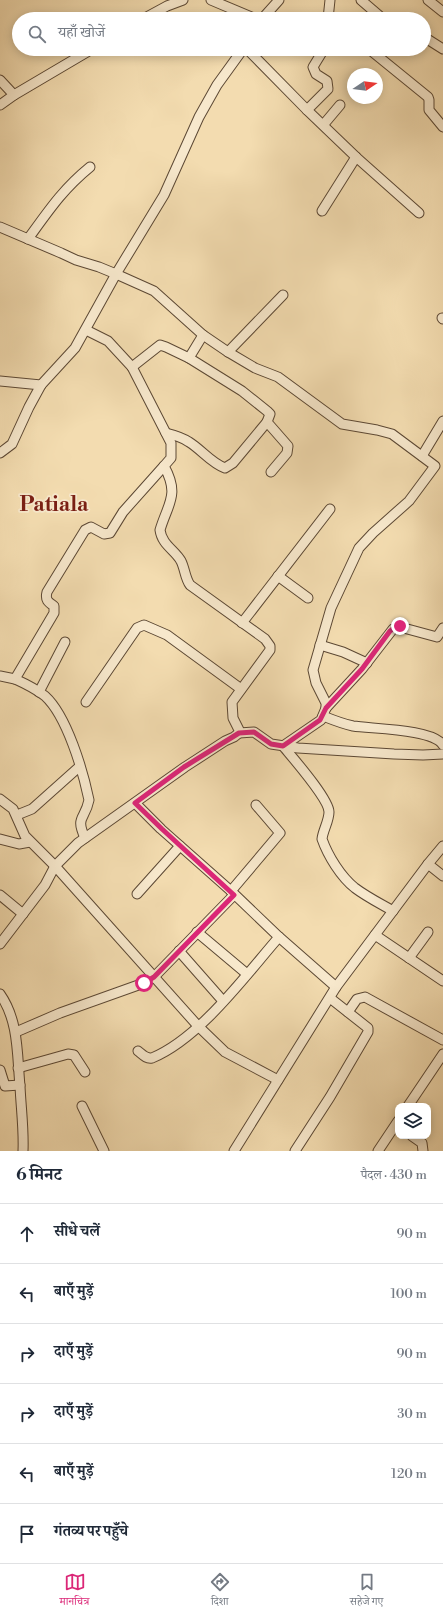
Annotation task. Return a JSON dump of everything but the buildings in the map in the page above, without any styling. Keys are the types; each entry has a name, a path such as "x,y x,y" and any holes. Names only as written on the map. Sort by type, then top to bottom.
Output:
{"street":[{"path":"156,12 183,0"},
{"path":"211,0 239,12"},
{"path":"268,12 278,0"},
{"path":"329,12 330,0"},
{"path":"361,0 376,12"},
{"path":"428,0 443,12"},
{"path":"431,41 443,49"},
{"path":"0,105 14,95 80,56"},
{"path":"0,453 12,444 28,407 41,385 75,348 86,330 116,274 164,195 199,117 217,85 238,56"},
{"path":"254,56 356,157 419,213"},
{"path":"307,110 328,89 327,81 316,74 313,67 320,56"},
{"path":"378,56 428,97 429,110 443,127"},
{"path":"0,80 14,95"},
{"path":"324,124 340,105"},
{"path":"322,211 356,157"},
{"path":"28,238 58,198 72,182 90,167"},
{"path":"0,227 76,260 99,267 154,291 203,335 255,368 278,377 342,424 392,434 443,472"},
{"path":"228,352 283,295"},
{"path":"15,679 54,613 54,606 47,601 47,592 85,530 91,527 104,534 110,532 127,507 171,458 171,443 132,367 108,341 99,335 86,330"},
{"path":"189,358 203,335"},
{"path":"132,367 160,345 166,347 189,358 242,391 264,407 270,414 267,422 233,463 224,468 218,466 189,442 178,436 166,433"},
{"path":"0,381 41,385"},
{"path":"422,456 443,421"},
{"path":"267,422 285,440 289,448 287,453 271,472"},
{"path":"164,466 170,477 173,495 160,530 161,537 182,562 186,580 190,585 265,639 270,646 270,650 267,655 234,698 231,709 239,733"},
{"path":"325,712 325,699 313,674 313,670 331,608 359,548 372,533 409,501 435,466"},
{"path":"242,623 330,509"},
{"path":"278,576 308,598"},
{"path":"86,702 137,628 141,625 151,627 167,635 241,689"},
{"path":"283,746 320,720 325,712 367,663 390,631 397,626 433,637 442,633"},
{"path":"39,692 65,642"},
{"path":"320,645 343,652 367,663"},
{"path":"0,676 15,679 39,692 56,708 60,714 89,800 87,809 80,822 85,838"},
{"path":"325,712 351,725 423,734 437,739 443,745"},
{"path":"0,944 44,885 55,866 85,838 184,767 239,733 254,732 271,744 298,748 394,754 443,754"},
{"path":"283,746 328,805 329,813 322,839 332,859 355,888 393,911"},
{"path":"17,815 32,809 79,767"},
{"path":"0,798 13,809 17,815 20,829 30,842 55,866 198,1026 225,1052 278,1080"},
{"path":"135,803 180,846 233,893 279,938 336,987"},
{"path":"16,1032 60,1013 144,983 154,977 198,932 233,893 280,833 256,805"},
{"path":"0,838 19,844 30,842"},
{"path":"137,894 180,846"},
{"path":"235,1151 336,987 443,846"},
{"path":"428,864 443,876"},
{"path":"0,895 23,914"},
{"path":"198,932 247,974"},
{"path":"409,958 428,932"},
{"path":"375,935 443,981"},
{"path":"138,1051 149,1059 188,1036 223,1002 279,938"},
{"path":"179,951 223,1002"},
{"path":"0,994 9,1011 16,1032 23,1151"},
{"path":"348,1012 357,999 366,997 443,1040"},
{"path":"295,1151 330,1097 368,1032 368,1028 330,998"},
{"path":"18,1068 68,1054 74,1056 85,1072"},
{"path":"410,1103 443,1054"},
{"path":"0,1070 5,1086 20,1085"},
{"path":"82,1106 104,1151"},
{"path":"378,1151 395,1127"},
{"path":"416,1139 422,1143 423,1151"}],"district":[{"name":"Patiala","path":"54,505"}],"route":[{"path":"144,983 154,977 234,895 135,803 184,767 239,733 254,732 271,744 283,746 320,720 326,708 362,669 390,631 397,626 400,626"}]}
